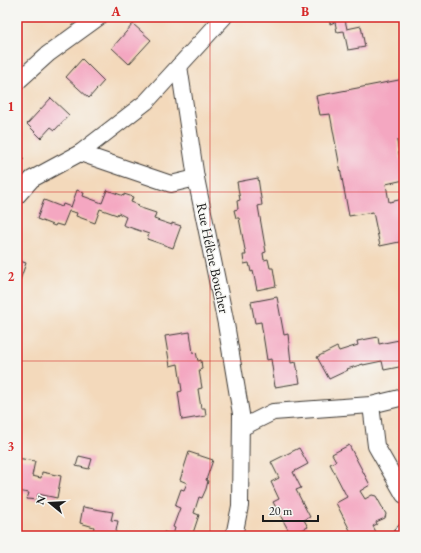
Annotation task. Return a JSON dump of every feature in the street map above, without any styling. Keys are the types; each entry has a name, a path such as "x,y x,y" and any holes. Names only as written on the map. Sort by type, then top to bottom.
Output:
{"street":[{"path":"17,82 48,54 99,17"},
{"path":"17,196 32,180 80,153 146,102 218,20"},
{"name":"Rue Hélène Boucher","path":"179,66 196,178 226,324 241,414 240,506 234,536"},
{"path":"80,153 172,184 196,178"},
{"path":"241,428 273,412 371,405 404,397"},
{"path":"371,405 376,446 404,496"},
{"path":"401,536 404,532"}],"building":[{"path":"329,17 349,17 349,19 345,20 347,29 361,26 365,47 348,50 344,31 337,32 335,22 330,24"},
{"path":"133,24 151,40 129,64 112,48"},
{"path":"82,59 104,81 89,98 66,77"},
{"path":"404,79 404,140 397,141 400,159 404,158 404,180 386,184 389,202 404,199 404,241 380,246 373,212 349,216 330,114 320,115 316,96"},
{"path":"51,98 69,115 55,130 51,127 41,138 27,124"},
{"path":"17,151 24,159 17,164"},
{"path":"258,178 262,205 258,206 266,252 263,253 264,260 268,259 270,268 273,268 276,286 257,290 253,271 251,272 249,263 244,264 243,255 246,255 239,218 236,218 234,210 238,209 237,201 240,200 237,182"},
{"path":"77,190 84,193 83,196 102,203 107,190 124,196 124,194 133,197 131,202 139,205 138,207 156,213 154,219 172,225 172,223 181,226 173,248 147,239 149,234 123,225 126,217 118,213 117,215 100,209 95,223 76,216 77,213 69,211 63,226 56,224 55,226 37,219 44,200 62,207 63,204 71,207"},
{"path":"17,260 26,263 17,289"},
{"path":"277,297 284,335 288,334 291,363 296,362 300,383 275,387 271,359 267,360 261,322 255,323 251,302"},
{"path":"190,332 193,353 196,352 198,361 201,360 202,369 199,370 202,388 198,389 201,408 205,408 206,416 182,420 178,392 182,391 178,364 170,366 165,336"},
{"path":"378,337 379,344 404,339 404,366 384,370 382,361 363,364 347,369 348,370 329,379 317,357 337,347 339,351 358,345 357,341"},
{"path":"349,445 370,485 360,491 365,499 372,495 376,496 386,514 385,518 376,522 377,524 373,526 378,536 353,536 336,503 347,497 330,464 336,461 332,454"},
{"path":"299,448 308,464 293,472 301,488 296,490 310,517 304,520 308,527 291,535 273,502 279,499 271,482 279,478 271,462"},
{"path":"189,452 213,460 206,480 208,481 206,489 202,498 199,497 194,513 199,515 193,533 196,534 195,536 163,536 164,532 173,535 175,528 173,527 180,508 175,506 181,489 184,490 187,483 180,480"},
{"path":"79,456 92,459 89,469 76,466"},
{"path":"17,458 35,461 32,476 41,478 42,472 61,476 57,498 38,494 37,500 27,499 29,493 17,491"},
{"path":"83,507 113,512 111,520 118,521 115,536 92,536 94,527 80,523"}]}
